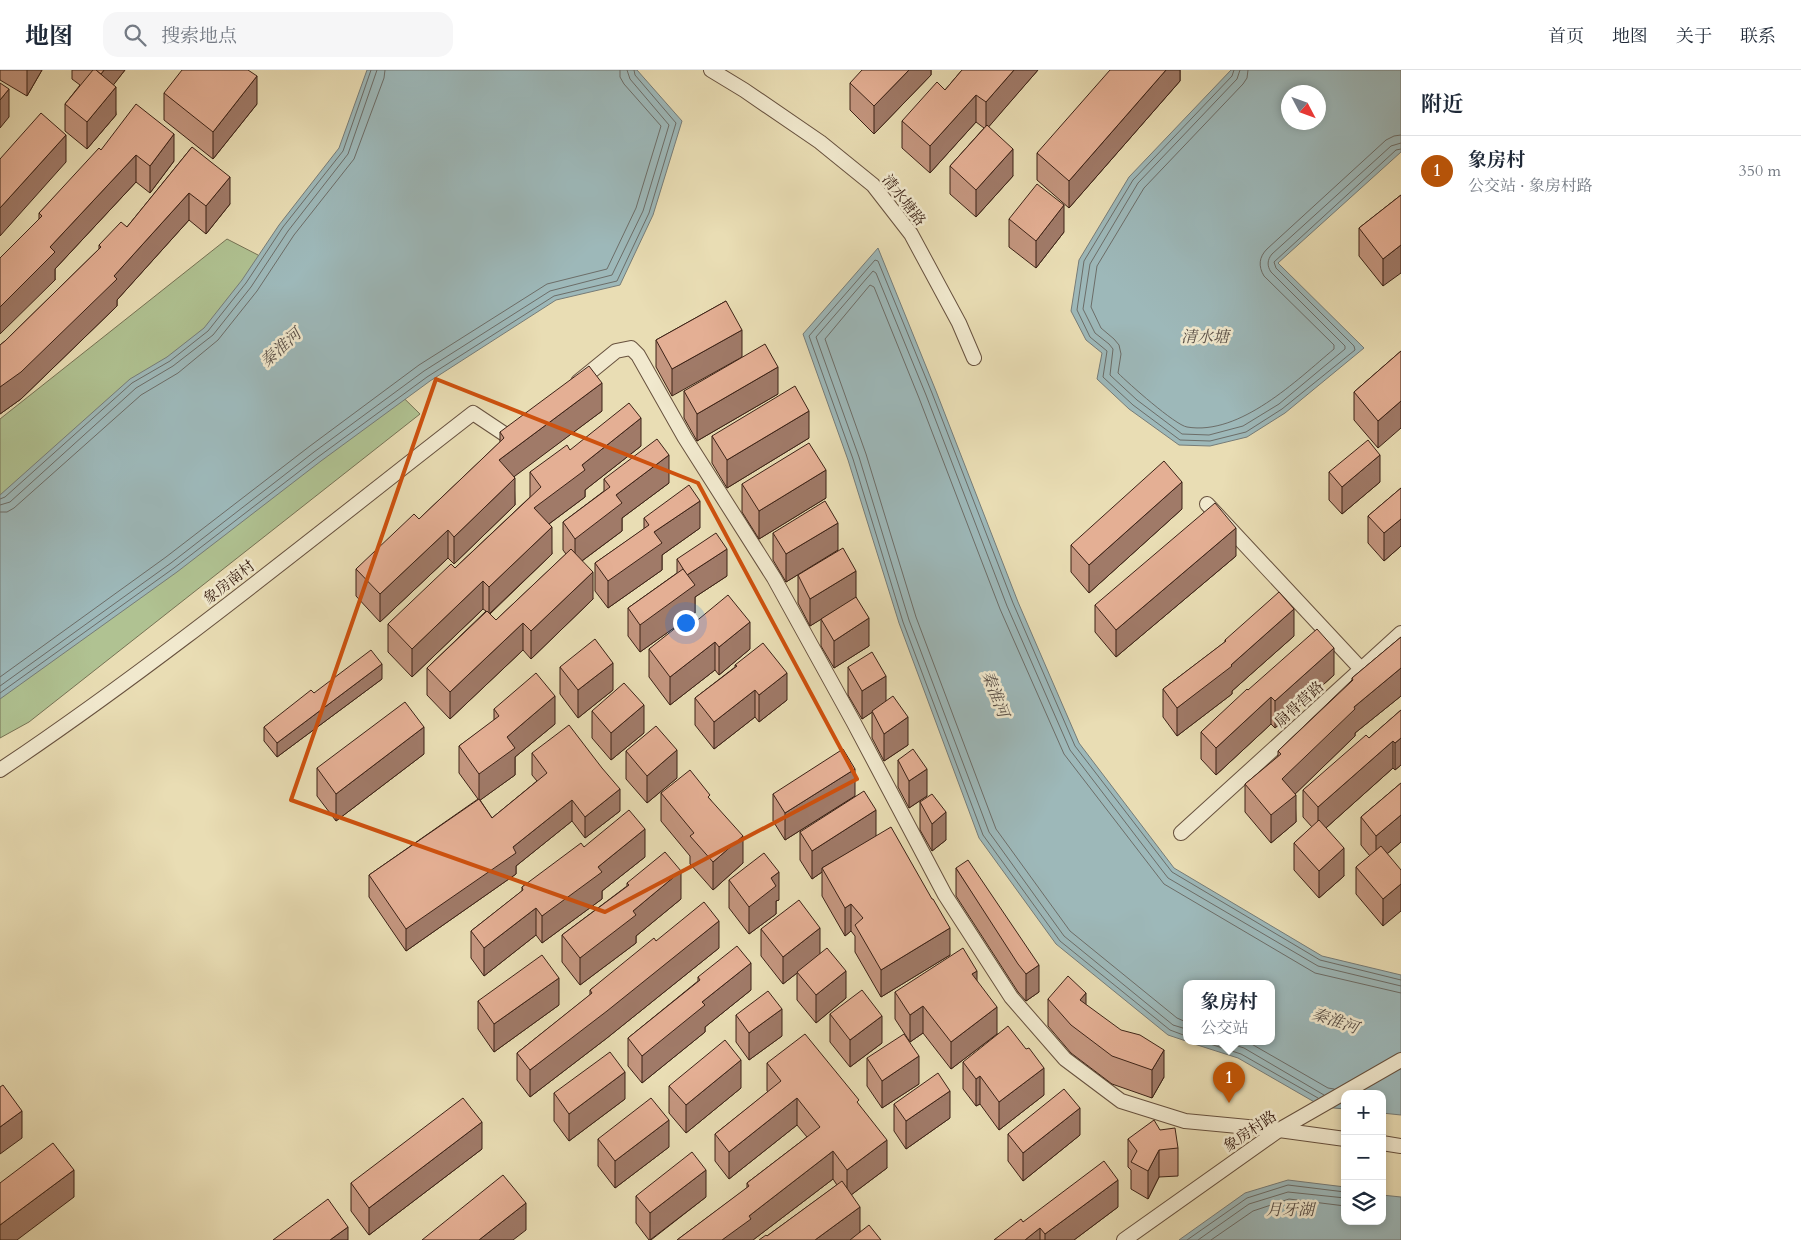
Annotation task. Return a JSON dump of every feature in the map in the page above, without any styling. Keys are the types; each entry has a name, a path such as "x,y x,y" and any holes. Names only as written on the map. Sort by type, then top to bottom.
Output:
{"street":[{"name":"清水塘路","path":"711,70 744,90 820,142 873,185 911,234 959,322 974,358"},
{"path":"564,394 616,351 631,348 638,355 685,438 774,578 854,723 944,895 1011,997 1065,1058 1121,1101 1185,1121 1341,1138"},
{"name":"象房南村","path":"0,770 67,726 196,629 473,413 506,435 520,430 528,424"},
{"path":"1207,504 1361,669"},
{"name":"扇骨营路","path":"1181,833 1401,633"},
{"name":"象房村路","path":"1124,1240 1279,1130 1401,1060"},
{"path":"1386,1144 1401,1146"}],"highlighted area":[{"path":"436,379 698,483 857,779 605,912 291,800"}],"green space":[{"path":"227,239 258,255 420,414 29,722 0,738 0,419"}],"water":[{"name":"秦淮河","path":"367,70 637,70 682,121 653,215 620,285 556,300 430,381 321,461 177,572 0,699 0,495 130,379 167,357 204,328 242,280 279,225 339,148"},
{"name":"清水塘","path":"1231,70 1401,70 1401,152 1278,263 1364,348 1285,413 1247,437 1210,446 1179,445 1129,409 1097,379 1102,353 1086,340 1071,311 1079,260 1129,177"},
{"name":"秦淮河","path":"878,248 1018,602 1079,743 1174,868 1322,956 1401,975 1401,1115 1386,1113 1386,1090 1341,1090 1341,1109 1323,1107 1238,1058 1197,1045 1275,1045 1275,980 1183,980 1183,1040 1168,1035 1056,944 979,838 899,623 848,460 803,334"},
{"name":"月牙湖","path":"1288,1180 1341,1187 1341,1225 1386,1225 1386,1195 1401,1197 1401,1240 1179,1240 1245,1193"}],"building":[{"path":"93,70 96,70 116,87 87,122 65,104"},
{"path":"96,70 104,70 101,74"},
{"path":"182,70 248,70 257,76 213,132 164,93"},
{"path":"862,70 909,70 874,106 850,83"},
{"path":"962,70 1014,70 986,102 976,95 930,146 902,121 937,82 945,90"},
{"path":"1110,70 1166,70 1069,181 1037,153"},
{"path":"0,83 9,89 0,100"},
{"path":"136,104 174,134 150,166 136,155 50,247 55,252 0,307 0,258 42,216 39,213 99,148 101,150"},
{"path":"41,113 66,135 0,208 0,159"},
{"path":"987,125 1013,149 976,190 950,166"},
{"path":"192,147 230,177 206,206 189,193 114,276 117,279 21,372 0,387 0,345 101,247 99,245 121,222 127,227"},
{"path":"1037,184 1064,205 1036,241 1009,219"},
{"path":"1401,195 1401,245 1383,259 1359,228"},
{"path":"726,301 742,330 672,369 656,340"},
{"path":"765,344 778,367 697,414 684,391"},
{"path":"1401,351 1401,401 1378,421 1354,392"},
{"path":"589,366 602,383 499,460 515,478 454,537 448,530 380,594 356,569 414,514 419,519 504,438 500,432"},
{"path":"795,386 809,411 727,460 712,436"},
{"path":"629,403 641,418 582,465 585,470 534,508 552,527 489,587 483,581 412,649 388,624 451,564 455,568 541,487 530,472 567,445 570,450"},
{"path":"657,439 669,455 616,495 622,503 575,539 563,522 610,487 604,479"},
{"path":"1368,440 1380,455 1342,487 1329,472"},
{"path":"809,443 826,470 759,511 742,484"},
{"path":"1164,461 1182,482 1089,565 1071,545"},
{"path":"689,485 700,501 654,532 662,543 608,581 595,563 649,525 644,518"},
{"path":"1401,488 1401,519 1384,533 1368,516"},
{"path":"825,501 838,523 786,554 773,533"},
{"path":"1215,503 1236,528 1116,630 1095,605"},
{"path":"716,533 727,549 687,575 677,559"},
{"path":"843,548 856,571 810,599 798,575"},
{"path":"571,549 593,572 531,631 523,623 450,692 427,668 487,611 496,620"},
{"path":"683,569 695,585 640,625 628,608"},
{"path":"1279,592 1294,609 1232,666 1177,708 1163,689 1226,641"},
{"path":"728,595 750,622 719,647 715,642 670,677 649,649 683,622 688,628"},
{"path":"856,597 869,618 834,641 821,619"},
{"path":"1317,629 1334,648 1275,701 1271,697 1216,748 1201,732 1247,689"},
{"path":"1401,637 1401,668 1354,707 1355,709 1282,779 1296,795 1271,815 1245,784 1281,754 1278,751 1353,680 1352,678"},
{"path":"595,639 613,663 578,690 560,667"},
{"path":"763,643 787,673 759,695 755,690 714,722 695,698 737,666 735,665"},
{"path":"371,650 382,664 277,743 264,727 311,690 314,693"},
{"path":"872,652 886,676 862,691 848,667"},
{"path":"536,673 555,696 507,737 515,748 479,774 459,746 499,716 494,709"},
{"path":"624,683 644,705 611,733 592,711"},
{"path":"893,696 908,717 884,734 872,711"},
{"path":"405,702 424,727 336,794 317,768"},
{"path":"1401,710 1401,738 1395,743 1393,741 1318,807 1303,790 1366,735 1369,738"},
{"path":"569,725 620,789 585,817 572,800 513,847 516,853 406,929 369,875 479,799 492,818 547,773 532,753"},
{"path":"656,726 677,750 647,776 626,751"},
{"path":"843,749 855,769 785,813 773,794"},
{"path":"913,749 927,769 909,781 898,760"},
{"path":"690,770 710,795 708,797 743,836 713,862 690,836 694,833 661,793"},
{"path":"1401,783 1401,815 1376,836 1361,817"},
{"path":"864,791 876,810 812,851 800,832"},
{"path":"932,794 946,812 932,824 920,802"},
{"path":"629,810 645,829 598,867 602,872 542,916 536,908 484,948 471,931 523,890 522,887 581,843 584,847"},
{"path":"1319,820 1344,848 1319,871 1294,843"},
{"path":"891,827 950,928 881,970 855,925 863,918 851,904 845,908 822,868"},
{"path":"1381,846 1401,870 1401,884 1383,899 1356,867"},
{"path":"665,852 681,871 633,911 636,915 580,958 562,935 629,885 627,883"},
{"path":"764,853 779,872 771,878 776,886 749,907 729,880"},
{"path":"968,860 1039,965 1026,974 956,868"},
{"path":"799,900 820,928 783,957 761,929"},
{"path":"704,902 719,921 530,1070 517,1053 592,993 590,990 654,938 656,941"},
{"path":"737,946 751,963 702,1002 705,1005 642,1056 628,1038 700,980 698,977"},
{"path":"827,948 846,971 816,995 797,972"},
{"path":"963,948 977,971 972,974 997,1007 951,1042 923,1006 910,1015 895,992"},
{"path":"542,955 559,978 494,1024 478,1001"},
{"path":"1068,976 1086,993 1080,1000 1121,1030 1140,1035 1164,1050 1152,1070 1112,1056 1071,1025 1048,999"},
{"path":"862,990 882,1016 850,1040 830,1014"},
{"path":"768,991 782,1009 749,1033 736,1015"},
{"path":"1008,1026 1026,1049 1029,1048 1044,1068 999,1102 980,1076 976,1079 963,1062"},
{"path":"805,1034 859,1100 857,1102 887,1140 847,1170 833,1151 749,1216 751,1219 722,1240 677,1240 749,1186 747,1183 820,1127 797,1098 729,1152 715,1134 781,1081 767,1063"},
{"path":"904,1034 919,1056 882,1081 867,1058"},
{"path":"725,1040 741,1060 686,1105 669,1086"},
{"path":"610,1052 625,1072 569,1114 554,1093"},
{"path":"938,1073 950,1091 906,1121 894,1104"},
{"path":"3,1085 22,1111 0,1127 0,1087"},
{"path":"1064,1089 1080,1108 1023,1153 1008,1134"},
{"path":"463,1098 482,1122 369,1208 351,1183"},
{"path":"651,1098 669,1120 615,1161 598,1139"},
{"path":"1154,1120 1160,1130 1175,1128 1178,1148 1159,1150 1148,1171 1131,1162 1137,1151 1128,1139"},
{"path":"53,1143 74,1170 0,1225 0,1183"},
{"path":"692,1152 706,1170 650,1213 636,1196"},
{"path":"1104,1161 1118,1180 1045,1234 1040,1228 1025,1240 994,1240 1021,1219 1023,1222"},
{"path":"503,1175 526,1203 479,1240 422,1240"},
{"path":"842,1181 860,1207 815,1240 759,1240 767,1236"},
{"path":"328,1199 348,1227 330,1240 273,1240"},
{"path":"869,1225 881,1240 850,1240"}],"place":[{"name":"象房村","path":"1229,1103"}]}
